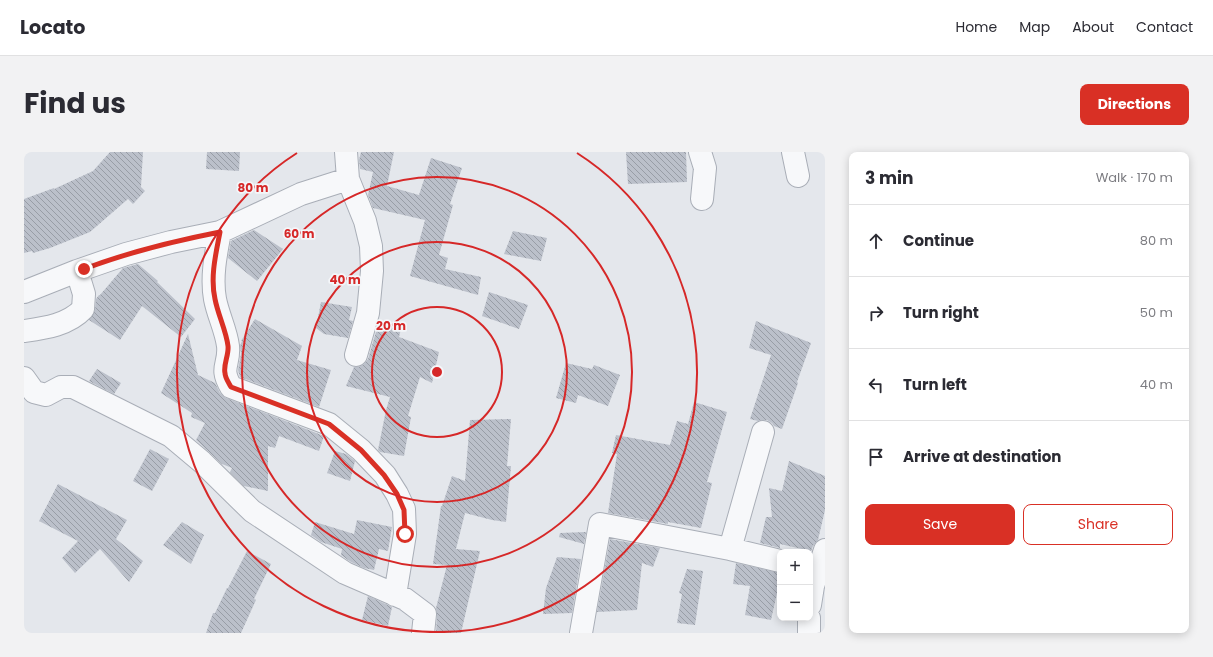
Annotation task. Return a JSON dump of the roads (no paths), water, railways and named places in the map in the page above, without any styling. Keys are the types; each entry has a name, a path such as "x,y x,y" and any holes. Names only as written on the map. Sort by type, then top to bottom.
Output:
{"street":[{"path":"346,152 348,179 366,221 371,246 372,270 368,313 356,355"},
{"path":"700,152 705,168 702,199"},
{"path":"793,152 798,176"},
{"path":"24,292 77,270 148,248 220,232 301,194 348,179"},
{"path":"220,232 215,258 214,297 227,344 228,353 224,372 227,380 231,387 329,424 361,450 384,475 397,494 404,510 405,534 396,595"},
{"path":"24,331 39,329 69,321 76,317 83,309 84,294 77,270"},
{"path":"24,378 34,392 46,395 61,387 73,387 171,436 202,462 252,511 345,573 405,599 425,614 423,633"},
{"path":"730,549 763,432"},
{"path":"581,633 600,524 730,549 777,560"},
{"path":"813,586 820,565"},
{"path":"809,621 809,633"}]}
